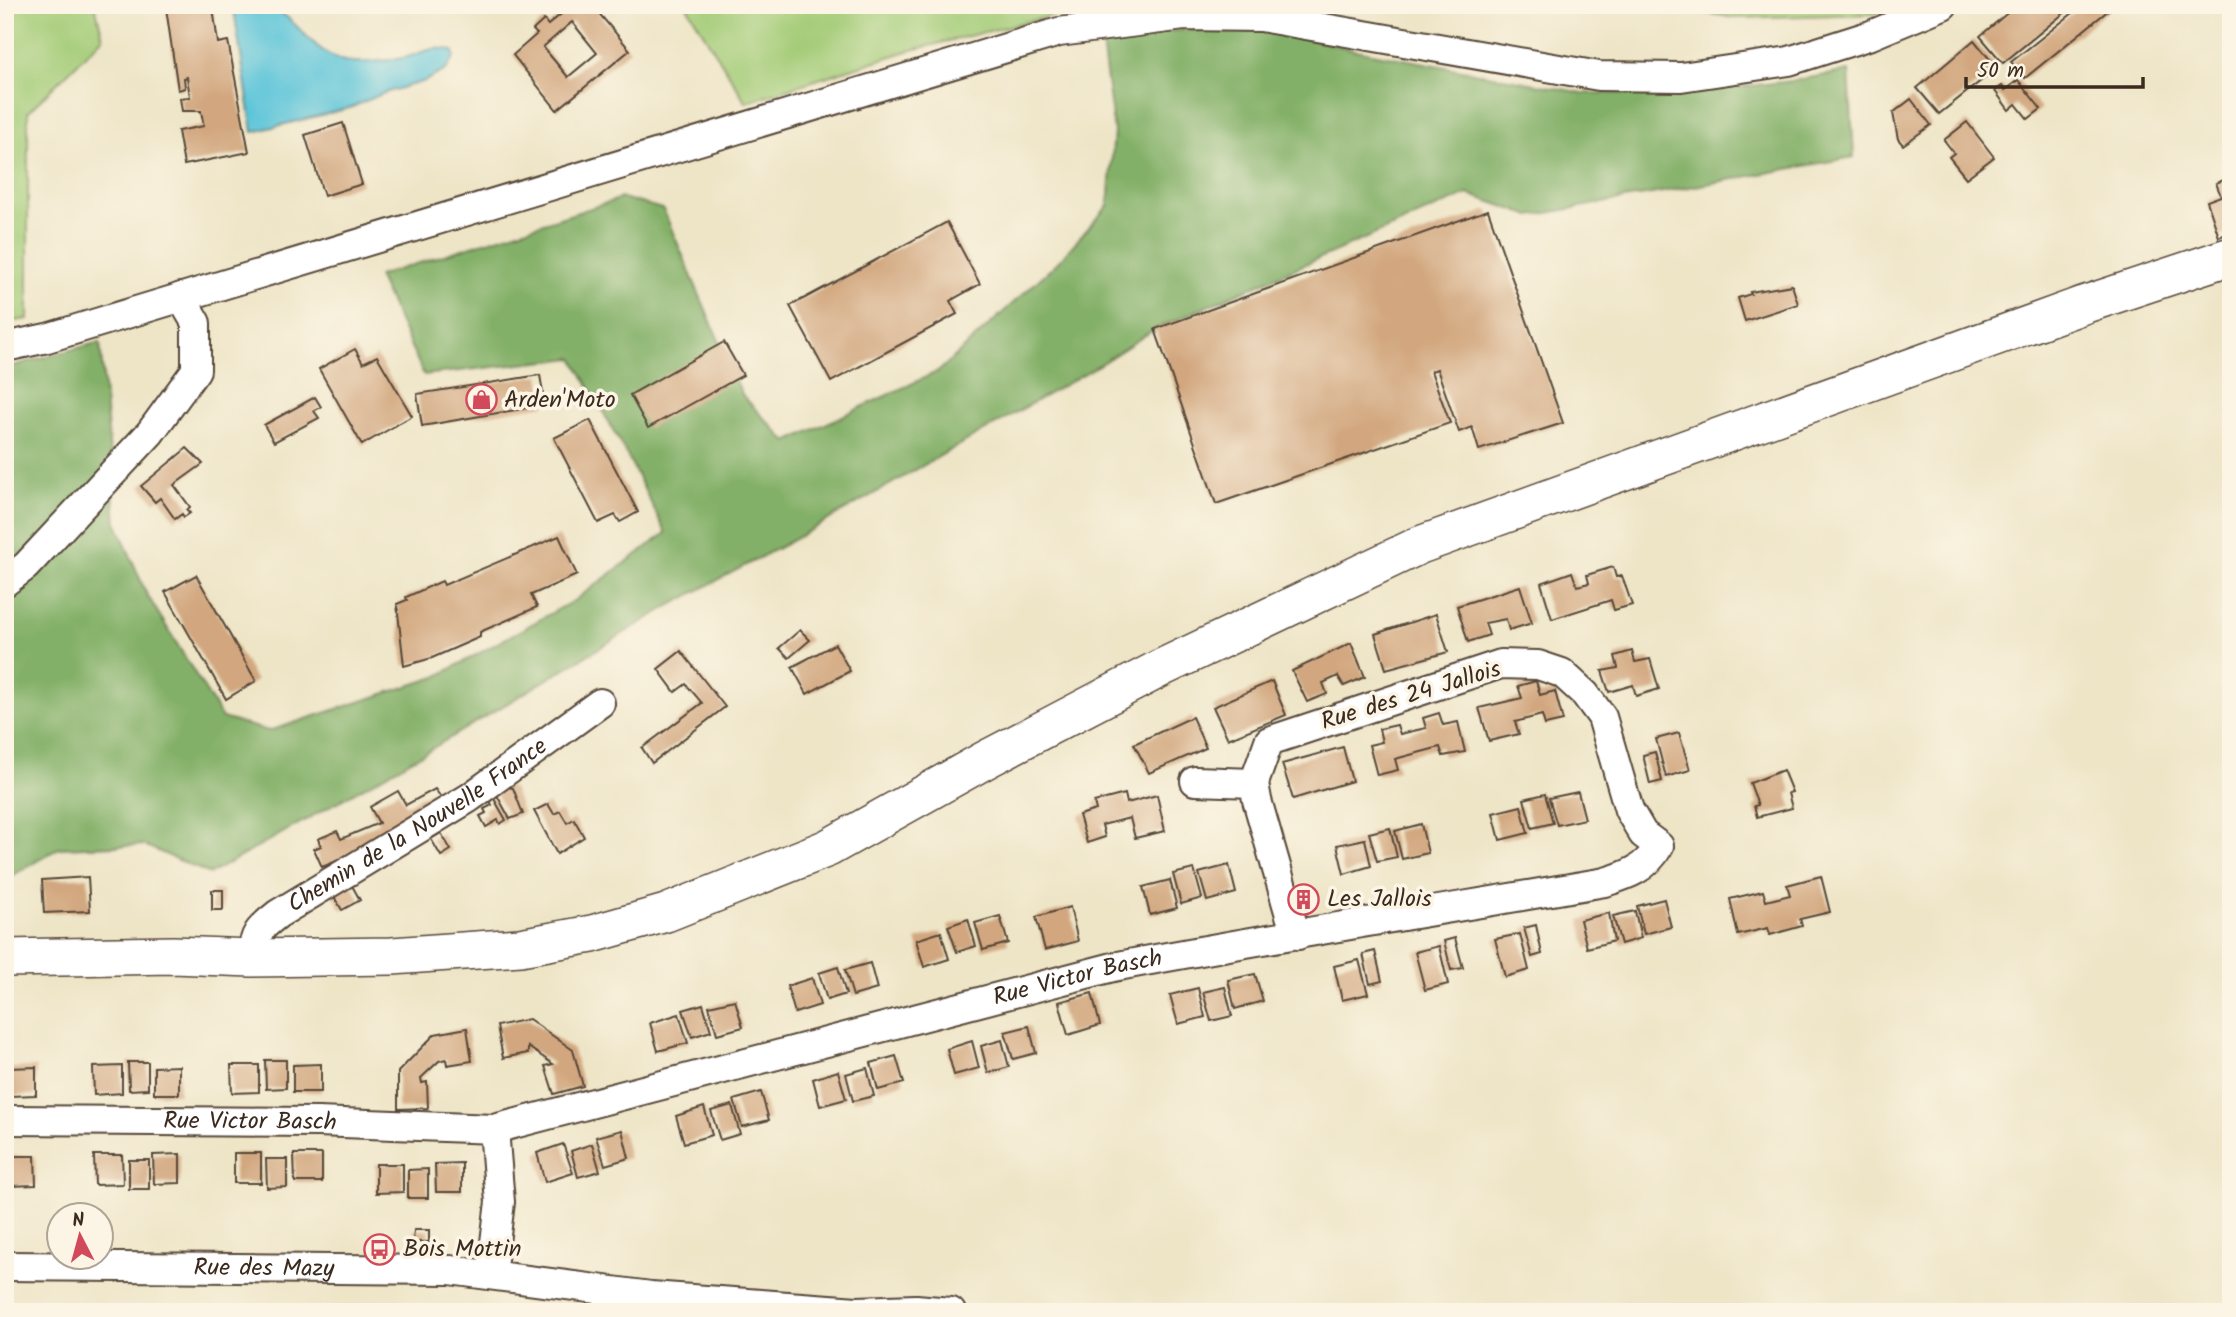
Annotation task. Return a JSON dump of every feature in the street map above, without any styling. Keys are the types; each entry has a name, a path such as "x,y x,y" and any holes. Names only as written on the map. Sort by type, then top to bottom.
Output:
{"main road":[{"path":"5,958 173,955 253,958 391,956 520,947 592,934 666,913 828,848 985,760 1161,668 1420,545 2083,305 2231,256"}],"street":[{"path":"5,346 47,338 1059,32 1184,16 1261,16 1600,76 1681,76 1789,61 1871,36 1943,5"},
{"path":"5,582 26,566 150,433 196,370 196,323 181,297"},
{"name":"Rue des 24 Jallois","path":"1254,783 1269,741 1502,664 1538,665 1562,673 1585,694 1602,717 1629,810 1643,834 1659,846"},
{"name":"Chemin de la Nouvelle France","path":"253,958 253,943 260,929 278,914 469,798 600,703"},
{"path":"1195,781 1254,783 1292,922 1298,935"},
{"name":"Rue Victor Basch","path":"5,1120 318,1122 494,1129 1113,967 1605,882 1644,866 1659,846"},
{"path":"491,1275 500,1202 494,1129"},
{"name":"Rue des Mazy","path":"5,1266 450,1270 651,1296 856,1311 916,1309 951,1312"}],"green space":[{"path":"5,5 95,5 103,38 28,112 28,319 5,322"},
{"path":"686,5 1095,5 904,52 746,102"},
{"path":"1661,5 1890,5 1874,14 1734,18"},
{"path":"1266,29 1356,50 1583,93 1676,94 1792,81 1849,71 1854,157 1531,216 1468,194 1155,329 1094,368 791,541 669,606 433,748 210,874 144,845 59,848 5,880 5,368 100,342 116,522 146,593 222,718 269,731 436,677 575,600 666,533 627,455 573,358 424,375 378,276 622,198 663,209 742,395 787,442 939,371 1057,263 1108,206 1114,132 1101,37 1184,30"}],"water":[{"path":"232,5 274,5 319,48 341,60 386,60 437,49 453,51 454,57 446,70 425,81 384,93 350,108 253,132"}],"building":[{"path":"208,5 213,8 218,43 228,41 249,152 184,165 178,131 204,126 201,111 182,111 180,98 190,97 187,77 184,78 185,88 178,90 166,8"},
{"path":"572,5 592,5 630,50 557,110 513,55 537,34 533,30 544,20 548,25","holes":["572,22 597,53 568,77 543,47"]},
{"path":"2017,5 2074,5 2003,63 1980,36"},
{"path":"2083,5 2107,5 2110,9 2025,78 2011,62"},
{"path":"1974,40 1997,68 1939,114 1917,88"},
{"path":"2018,80 2041,109 2028,119 2016,104 2009,110 1995,91 2002,86 2005,90"},
{"path":"1911,99 1931,125 1903,145 1898,139 1893,113"},
{"path":"1967,122 1994,157 1966,178 1949,157 1954,153 1944,140"},
{"path":"343,123 362,184 324,196 305,135"},
{"path":"2231,177 2231,232 2219,237 2207,201 2221,196 2216,183"},
{"path":"1488,210 1563,423 1479,450 1472,427 1459,432 1437,369 1431,371 1450,423 1216,504 1155,329"},
{"path":"947,222 980,284 950,301 957,314 831,382 790,306"},
{"path":"1792,285 1798,304 1745,321 1738,298 1751,294 1750,292"},
{"path":"724,342 743,375 648,428 630,395"},
{"path":"355,349 363,363 377,356 412,416 362,445 319,369"},
{"name":"Arden'Moto","path":"540,375 545,405 422,426 417,394"},
{"path":"315,397 321,407 314,411 319,418 274,442 264,425"},
{"path":"590,420 638,512 620,522 615,515 598,523 554,438"},
{"path":"187,448 203,464 174,485 190,507 187,510 190,513 175,519 160,498 155,502 141,486"},
{"path":"559,536 577,575 531,595 537,607 480,632 480,637 432,658 404,666 397,604 407,600 406,597 442,581 444,585"},
{"path":"1613,567 1616,577 1622,576 1632,605 1614,610 1611,600 1552,619 1541,583 1572,572 1577,586 1589,583 1587,575"},
{"path":"196,575 256,681 226,699 165,592"},
{"path":"1520,586 1532,623 1509,630 1506,619 1485,623 1489,635 1468,642 1457,606"},
{"path":"1436,614 1448,652 1386,669 1375,634"},
{"path":"800,630 810,640 789,658 779,648"},
{"path":"1351,643 1365,677 1344,686 1338,676 1323,683 1327,694 1307,702 1292,671"},
{"path":"835,644 850,671 807,694 792,667"},
{"path":"681,651 725,707 652,763 642,748 702,703 686,684 675,692 658,669"},
{"path":"1632,651 1635,662 1650,659 1659,689 1636,696 1633,685 1609,692 1602,671 1618,668 1615,656"},
{"path":"1272,681 1286,715 1228,739 1213,707"},
{"path":"1536,681 1540,695 1555,691 1563,721 1545,725 1542,715 1515,722 1519,734 1489,741 1479,708 1522,698 1518,686"},
{"path":"1439,713 1443,725 1458,722 1465,752 1443,756 1440,747 1395,759 1398,770 1377,775 1369,745 1382,742 1379,729 1397,725 1400,734 1426,728 1423,718"},
{"path":"1192,717 1206,748 1149,773 1134,744"},
{"path":"1679,733 1690,770 1666,777 1656,739"},
{"path":"1343,747 1352,781 1293,799 1282,764"},
{"path":"1655,752 1662,781 1650,784 1643,755"},
{"path":"1783,770 1792,792 1788,793 1792,808 1757,817 1754,806 1758,805 1750,783"},
{"path":"497,785 513,788 523,814 510,819 493,788"},
{"path":"435,789 445,803 389,840 322,867 314,849 321,846 318,839 337,831 341,839 379,823 370,807 398,791 406,805"},
{"path":"1578,792 1585,819 1557,825 1549,798"},
{"path":"1125,794 1127,803 1157,795 1165,831 1135,838 1130,818 1102,825 1105,837 1087,843 1079,815 1096,810 1094,802"},
{"path":"1545,794 1553,823 1532,828 1524,799"},
{"path":"493,797 506,820 500,824 498,820 486,827 480,816 486,813 484,809 492,805 489,799"},
{"path":"548,804 554,814 560,811 567,823 574,819 584,837 557,854 534,811"},
{"path":"1521,806 1528,833 1500,840 1493,813"},
{"path":"1421,824 1428,853 1402,859 1395,831"},
{"path":"1390,828 1397,857 1377,861 1369,833"},
{"path":"441,833 451,850 441,856 431,839"},
{"path":"1365,839 1371,866 1344,874 1337,845"},
{"path":"1229,865 1236,893 1207,901 1199,873"},
{"path":"1194,869 1202,898 1181,904 1173,874"},
{"path":"1821,876 1830,912 1800,919 1802,926 1770,935 1768,928 1738,935 1730,899 1763,891 1766,901 1790,895 1787,885"},
{"path":"88,877 90,911 44,913 42,880"},
{"path":"1170,880 1177,908 1150,915 1143,887"},
{"path":"350,882 360,900 342,910 332,893"},
{"path":"212,890 223,890 223,910 212,910"},
{"name":"Les Jallois","path":"1306,892 1310,904 1302,906 1299,894"},
{"path":"1664,899 1671,927 1644,934 1637,906"},
{"path":"1070,907 1078,941 1045,950 1036,917"},
{"path":"1635,911 1641,938 1621,944 1613,916"},
{"path":"1609,913 1614,941 1587,948 1580,920"},
{"path":"1000,916 1008,943 983,950 975,923"},
{"path":"968,919 976,946 957,952 948,926"},
{"path":"1536,925 1542,954 1532,957 1524,928"},
{"path":"941,932 949,959 924,967 916,940"},
{"path":"1520,934 1529,970 1505,977 1495,939"},
{"path":"1455,938 1463,968 1451,970 1444,941"},
{"path":"1439,946 1448,984 1425,990 1415,952"},
{"path":"1375,951 1382,981 1370,984 1363,954"},
{"path":"1359,960 1368,994 1342,1000 1334,966"},
{"path":"870,963 877,989 853,996 845,970"},
{"path":"838,967 846,994 827,1000 819,973"},
{"path":"1255,974 1263,1001 1235,1009 1228,980"},
{"path":"812,978 820,1005 795,1013 787,986"},
{"path":"1225,987 1232,1016 1211,1021 1203,992"},
{"path":"1198,988 1205,1017 1178,1024 1170,995"},
{"path":"1092,993 1100,1025 1068,1035 1059,1002"},
{"path":"735,1000 743,1027 717,1034 709,1006"},
{"path":"703,1004 711,1031 692,1037 683,1010"},
{"path":"679,1014 688,1043 658,1051 650,1023"},
{"path":"529,1019 573,1050 583,1086 554,1094 545,1066 553,1064 528,1047 528,1053 503,1058 497,1026"},
{"path":"1029,1026 1036,1053 1013,1059 1005,1032"},
{"path":"467,1028 472,1061 447,1065 446,1059 439,1061 421,1078 422,1083 427,1082 428,1108 398,1109 398,1072 435,1034"},
{"path":"1002,1040 1009,1067 988,1073 981,1046"},
{"path":"972,1041 979,1068 954,1075 947,1049"},
{"path":"896,1056 904,1083 878,1090 871,1063"},
{"path":"265,1060 286,1060 286,1088 266,1089"},
{"path":"128,1062 148,1062 148,1089 129,1090"},
{"path":"321,1064 321,1092 293,1092 293,1065"},
{"path":"231,1065 259,1065 259,1092 232,1093"},
{"path":"122,1066 122,1093 94,1095 93,1067"},
{"path":"179,1066 179,1094 154,1094 154,1067"},
{"path":"36,1067 36,1095 10,1096 9,1068"},
{"path":"867,1068 874,1096 853,1101 846,1074"},
{"path":"838,1071 846,1099 820,1106 813,1079"},
{"path":"761,1092 769,1120 742,1127 734,1100"},
{"path":"732,1105 740,1134 720,1140 711,1111"},
{"path":"704,1107 712,1135 684,1143 676,1116"},
{"path":"622,1130 629,1158 605,1165 596,1137"},
{"path":"563,1144 573,1173 545,1182 537,1153"},
{"path":"592,1144 600,1171 578,1177 571,1151"},
{"path":"234,1153 261,1153 261,1183 234,1183"},
{"path":"180,1154 180,1183 154,1184 153,1155"},
{"path":"294,1154 322,1154 322,1182 295,1182"},
{"path":"94,1155 122,1155 123,1184 95,1185"},
{"path":"9,1156 35,1156 36,1185 10,1186"},
{"path":"266,1159 287,1159 287,1187 267,1188"},
{"path":"129,1160 149,1160 149,1189 129,1189"},
{"path":"462,1163 462,1192 436,1192 435,1164"},
{"path":"376,1164 403,1164 403,1192 376,1193"},
{"path":"428,1169 428,1198 408,1198 408,1170"},
{"path":"414,1230 429,1230 429,1242 413,1242"}],"place":[{"name":"Arden'Moto","path":"481,400"},
{"name":"Les Jallois","path":"1304,899"},
{"name":"Bois Mottin","path":"380,1249"}]}
